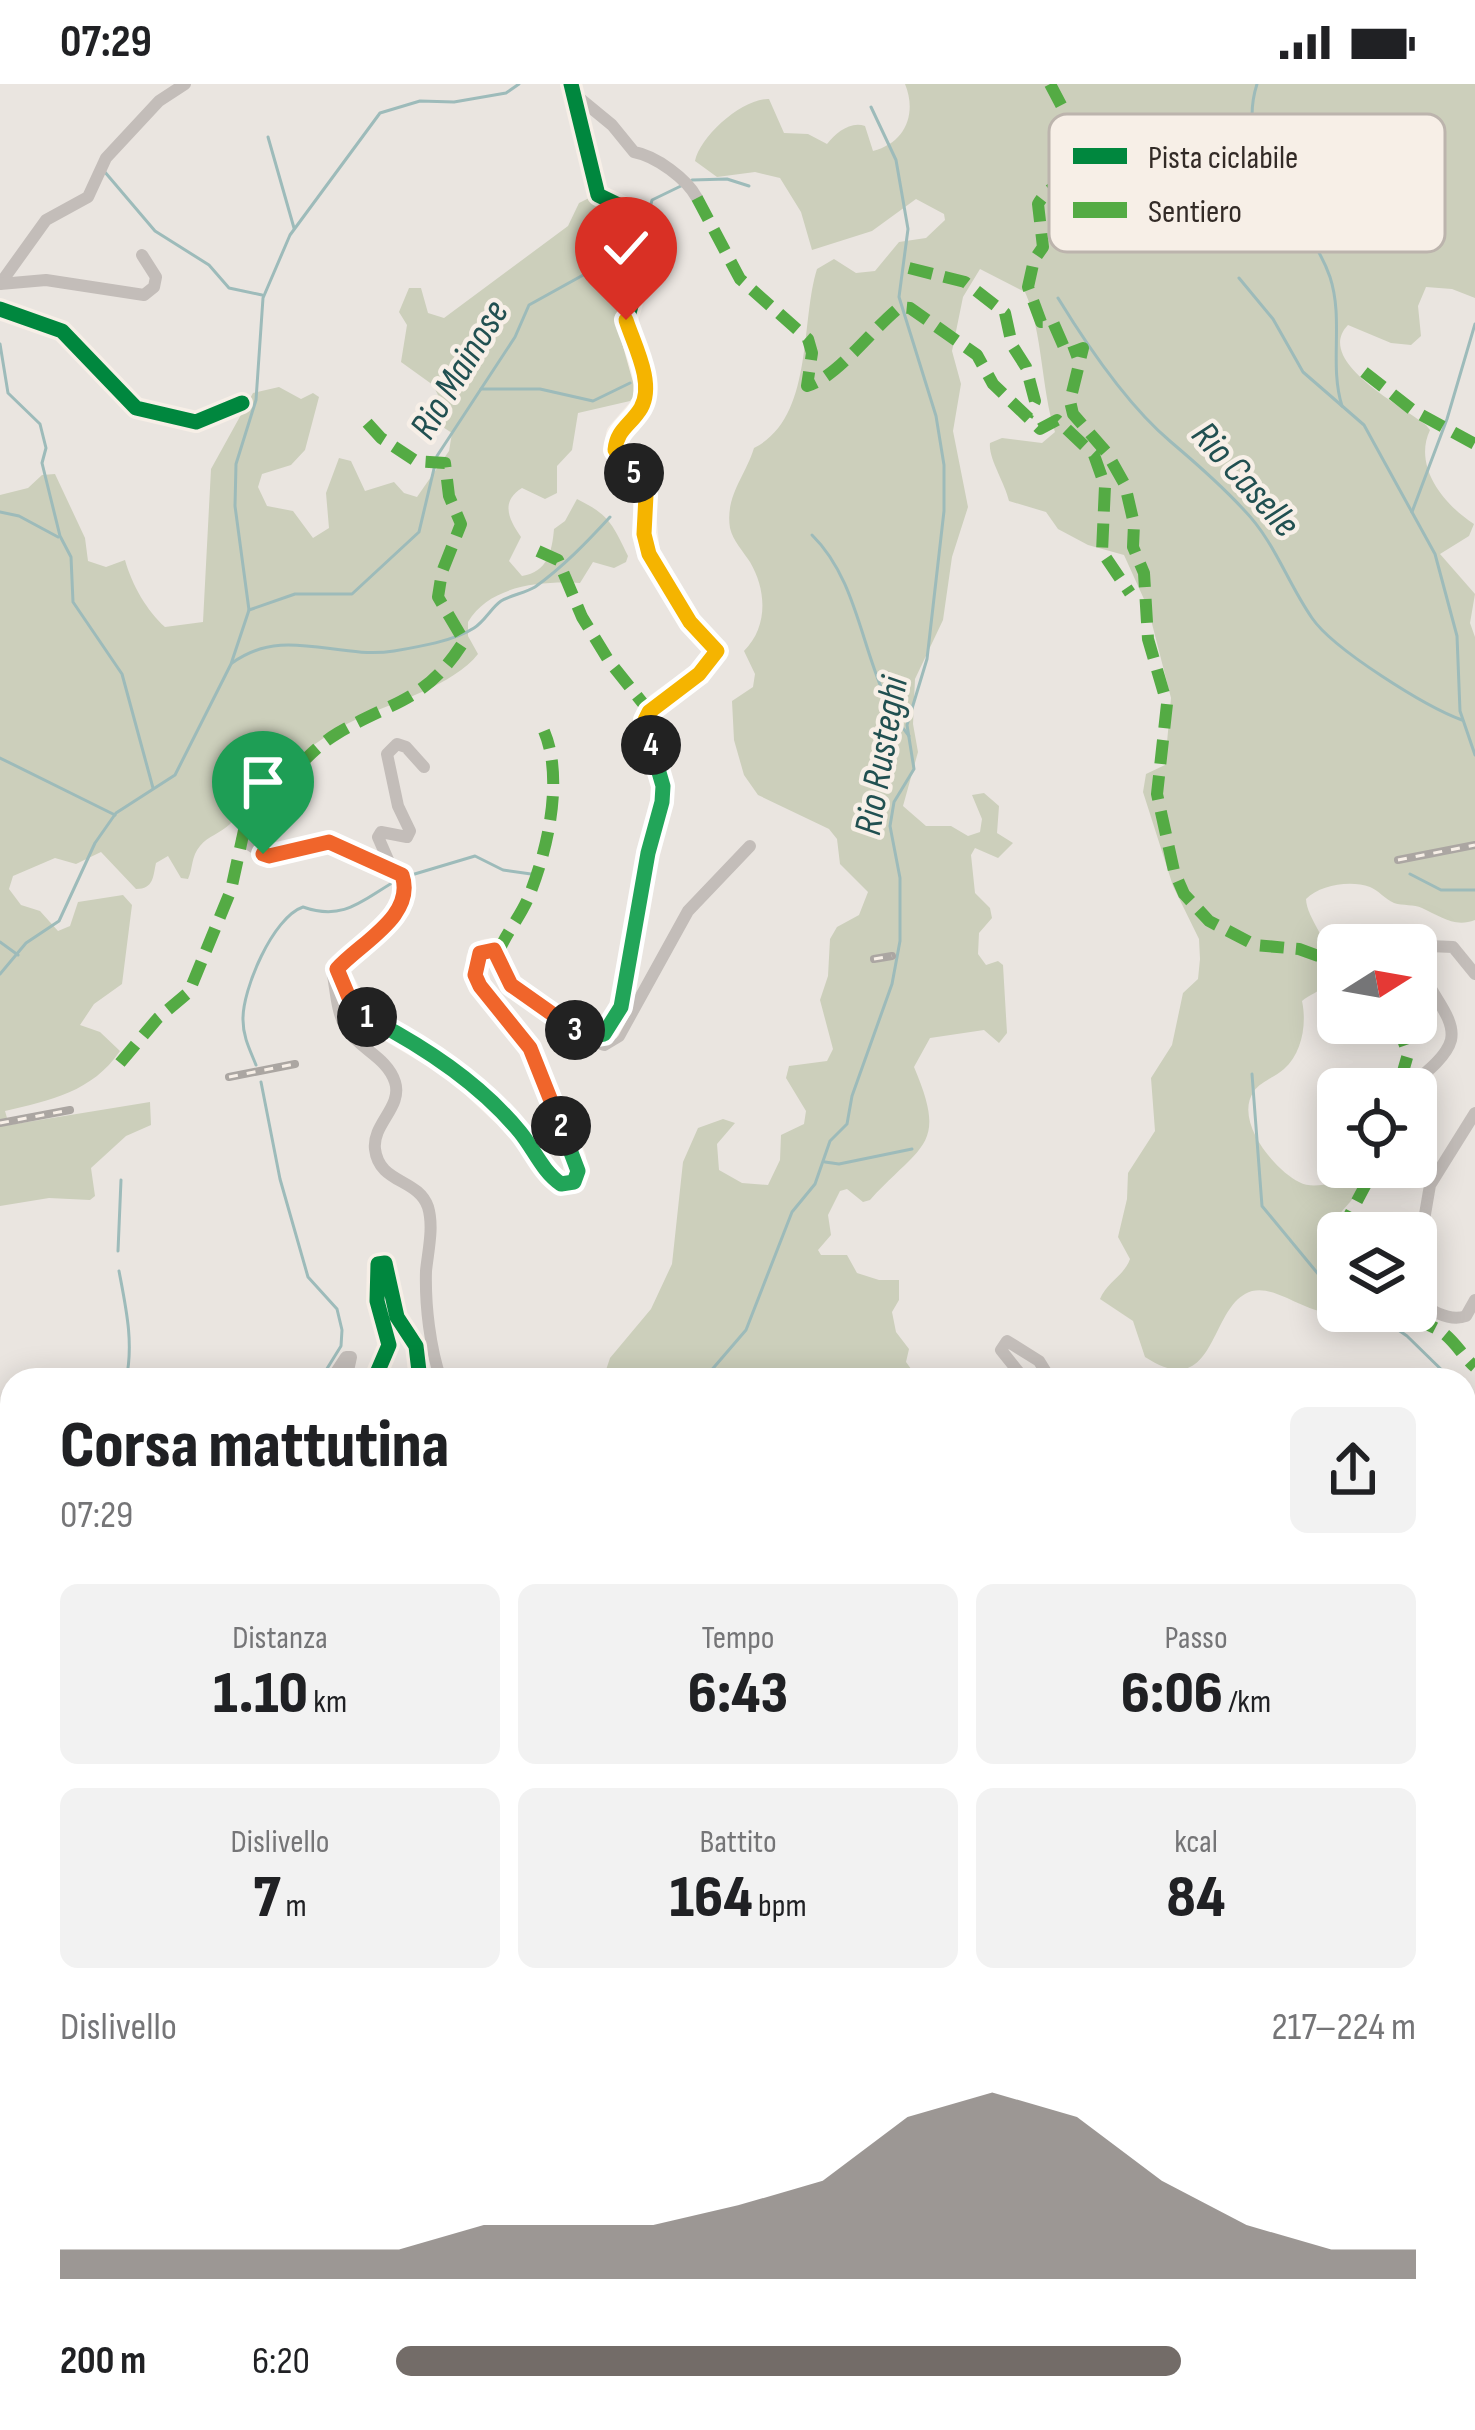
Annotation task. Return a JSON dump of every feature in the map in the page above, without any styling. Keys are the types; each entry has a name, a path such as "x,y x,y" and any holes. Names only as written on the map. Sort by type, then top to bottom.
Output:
{"street":[{"path":"142,255 156,282 144,295 46,280 0,284 46,220 88,197 106,158 159,101 185,84"},
{"path":"572,88 612,124 634,152 646,154 682,178 698,198"},
{"path":"572,88 598,195 638,214 652,231 626,320 645,393 638,412 617,434 615,450 642,483 649,554 690,622 717,651 699,674 657,704 645,720 663,786 662,802 648,853 621,1007 609,1030 586,1037"},
{"path":"0,309 62,331 136,408 196,422 242,403"},
{"path":"424,767 402,745 387,754 398,806 410,831 406,837 382,832 378,837 392,869 405,882 395,914 333,975 344,1026 396,1083 395,1101 374,1134 380,1168 419,1193 428,1206 426,1277 439,1368"},
{"path":"242,839 269,856 329,842 377,867 392,869"},
{"path":"337,969 361,1014 454,1069 519,1130 550,1176 561,1184 574,1182 575,1156 530,1048 475,975 480,953 494,950 511,985 604,1045 623,1031 688,911 751,846"},
{"path":"1428,1068 1452,1037 1447,1015 1420,965 1422,953 1441,944 1454,947 1475,974"},
{"path":"1425,1212 1430,1185 1475,1113"},
{"path":"379,1368 389,1346 377,1301 378,1264 385,1264 397,1317 416,1346 419,1368"},
{"path":"1437,1311 1456,1319 1466,1316 1475,1300"},
{"path":"1015,1368 1001,1350 1007,1341 1043,1368"}],"green space":[{"path":"905,84 1475,84 1475,298 1452,289 1426,287 1418,306 1421,336 1411,345 1391,343 1348,325 1340,339 1351,368 1430,430 1425,457 1434,483 1474,524 1469,536 1440,554 1475,594 1470,623 1475,637 1475,920 1447,920 1419,907 1394,903 1362,885 1327,887 1306,899 1317,929 1317,991 1302,1001 1303,1028 1295,1055 1254,1091 1249,1116 1260,1143 1289,1176 1317,1188 1359,1188 1341,1212 1317,1212 1317,1310 1257,1290 1233,1304 1197,1362 1187,1368 1168,1368 1145,1357 1133,1321 1100,1299 1130,1259 1118,1237 1128,1173 1155,1131 1151,1078 1172,1045 1183,993 1198,979 1199,939 1173,886 1143,792 1146,774 1165,765 1171,698 1148,608 1124,555 1088,545 1058,529 1046,512 1009,501 990,443 1002,438 1042,443 1055,432 1025,292 980,269 963,297 952,351 961,384 953,431 968,507 952,557 943,620 915,679 913,724 918,752 903,806 926,826 951,826 968,836 980,832 982,819 972,795 984,793 999,806 997,833 1013,843 998,858 975,848 971,855 975,893 990,908 992,918 979,933 978,954 986,965 998,961 1003,965 1007,1033 999,1043 984,1030 930,1038 914,1067 929,1114 924,1142 870,1200 863,1202 847,1189 840,1191 828,1215 831,1235 818,1250 821,1255 847,1255 857,1273 899,1280 899,1300 892,1312 896,1332 909,1349 906,1362 910,1368 607,1368 651,1309 672,1264 683,1162 698,1128 723,1119 735,1123 717,1144 719,1170 742,1183 768,1185 780,1160 781,1135 804,1124 806,1111 786,1078 789,1066 827,1061 833,1049 820,1000 828,976 830,939 837,927 859,915 868,892 840,864 837,839 829,829 758,795 744,775 734,740 732,701 753,687 755,674 744,651 761,620 762,597 756,573 736,542 729,517 754,448 773,434 796,392 817,269 834,259 856,273 875,271 899,242 926,238 945,220 944,214 916,199 872,231 812,250 801,212 780,178 755,172 717,177 695,161 724,120 759,100 769,99 784,133 808,134 827,144 844,129 865,126 873,151 901,134 910,106"},
{"path":"591,197 606,210 631,217 633,224 625,235 634,245 646,241 618,320 638,392 630,401 578,413 572,450 557,466 557,493 545,499 522,488 515,493 509,512 521,537 509,561 522,576 538,570 550,552 554,529 565,521 577,499 608,521 628,556 626,562 614,568 593,562 580,583 533,585 489,600 468,622 468,636 478,654 467,665 439,684 338,729 304,752 230,824 200,846 188,879 181,878 168,856 156,863 149,884 136,889 101,852 76,864 55,858 13,876 9,889 21,905 40,911 58,931 70,926 78,902 123,895 132,905 122,984 94,1004 80,1025 100,1032 120,1051 83,1085 5,1111 9,1125 150,1102 151,1125 126,1136 91,1168 95,1196 90,1200 49,1198 0,1206 0,495 28,488 42,475 55,474 85,538 88,561 106,567 125,560 141,597 165,627 203,622 211,469 253,393 279,387 301,399 313,393 319,397 305,450 291,465 262,474 258,487 267,506 293,511 313,538 329,528 326,493 339,458 351,461 365,491 394,482 404,493 417,497 449,451 452,433 432,420 439,397 433,385 401,362 407,325 399,312 409,288 421,288 428,313 444,318 568,226 579,203"}],"waterway":[{"path":"249,610 235,506 236,464 256,400 263,298 290,235 380,113 420,101 454,102 506,93 519,84"},
{"name":"Rio Caselle","path":"1252,114 1257,84"},
{"name":"Rio Rusteghi","path":"713,1368 746,1330 792,1212 815,1184 830,1141 847,1124 852,1096 892,984 900,941 900,878 890,826 894,802 914,769 907,725 927,659 944,511 944,465 936,416 899,297 908,229 896,160 871,107"},
{"path":"268,137 294,228"},
{"path":"104,171 155,231 209,265 229,288 262,295"},
{"name":"Rio Mainose","path":"692,180 727,179 749,186"},
{"name":"Rio Mainose","path":"648,216 652,200 683,185"},
{"name":"Rio Mainose","path":"0,974 26,943 59,921 95,843 116,813 175,775 231,664 249,610 295,594 352,594 419,532 437,456 515,337 529,305 632,248 644,231"},
{"name":"Rio Caselle","path":"1318,252 1334,293 1342,406"},
{"name":"Rio Caselle","path":"1239,278 1273,319 1303,372 1364,425 1435,554 1457,636 1460,711 1475,755"},
{"name":"Rio Caselle","path":"1058,298 1139,411 1255,522 1323,631 1381,676 1462,720"},
{"path":"1412,512 1447,419 1475,324"},
{"path":"0,344 8,393 40,424 46,448 42,463 60,536 71,557 73,602 122,674 153,788"},
{"path":"481,389 540,389 593,401 630,383"},
{"path":"0,512 19,516 58,537"},
{"path":"232,663 271,646 373,653 456,637 478,625 501,601 545,579 610,517"},
{"path":"812,535 843,581 881,688 909,736"},
{"path":"0,758 115,815"},
{"path":"408,876 475,856 503,870 531,874"},
{"path":"1410,874 1441,890 1475,890"},
{"path":"256,1065 244,1032 244,1007 261,956 281,925 303,907 331,912 354,906 399,879"},
{"path":"0,942 18,955"},
{"path":"1252,1074 1262,1206 1317,1273"},
{"path":"261,1082 280,1179 308,1277 337,1309 342,1330 341,1346 327,1368"},
{"path":"825,1162 839,1164 912,1149"},
{"path":"118,1251 121,1180"},
{"path":"119,1271 129,1339 128,1368"},
{"path":"1401,1332 1440,1368"}],"railway":[{"path":"1398,860 1475,845"},
{"path":"874,959 892,956"},
{"path":"229,1077 295,1064"},
{"path":"0,1123 70,1110"}],"marked path":[{"path":"1050,84 1066,114"},
{"path":"1049,191 1038,204 1043,247 1034,260 1028,287 1041,322 1053,322 1067,354 1083,348 1070,401 1073,414 1107,453 1125,485 1134,524 1133,547 1144,573 1148,639 1167,704 1157,794 1174,871 1184,894 1209,921 1255,945 1317,955"},
{"path":"697,198 740,279 808,339 812,353 807,386 843,363 900,307 910,308 977,355 993,384 1040,429 1057,420 1094,455 1105,486 1102,552 1130,593"},
{"path":"909,268 965,282 1005,313 1012,345 1026,367 1035,401 1027,416"},
{"path":"1364,372 1414,411 1475,444"},
{"path":"120,1063 158,1018 189,992 231,890 251,808 329,739 422,688 464,641 438,597 442,572 461,524 449,496 445,463 416,461 381,438 360,415"},
{"path":"538,551 558,560 582,617 649,711"},
{"path":"498,953 529,896 547,836 553,770 544,731"},
{"path":"1404,1044 1408,1054 1404,1068"},
{"path":"1351,1212 1364,1188"},
{"path":"1437,1330 1475,1367"}],"cycle path":[{"path":"337,969 361,1014 454,1069 519,1130 550,1176 561,1184 573,1182 575,1157 530,1048 480,986 477,959 494,949 511,985 585,1038 609,1030 621,1008 648,853 662,803 663,786 645,720 657,704 699,674 717,651 690,623 649,554 642,483 615,450 617,434 644,403 645,384 627,320 652,231 637,214 598,195 571,84"},
{"path":"0,309 62,331 136,408 196,422 242,403"},
{"path":"379,1368 389,1345 377,1301 378,1264 385,1263 397,1317 416,1346 419,1368"}],"route":[{"path":"263,854 329,842 402,875 405,890 390,924 372,934 337,969 350,1000 361,1014 454,1069 519,1130 550,1176 561,1184 574,1182 575,1156 530,1048 480,986 475,966 480,953 490,948 498,953 501,972 511,985 586,1037 613,1026 628,978 648,853 662,802 663,786 645,720 657,704 699,674 717,651 690,622 649,554 644,534 646,495 615,450 617,434 638,412 645,393 626,320"}]}
